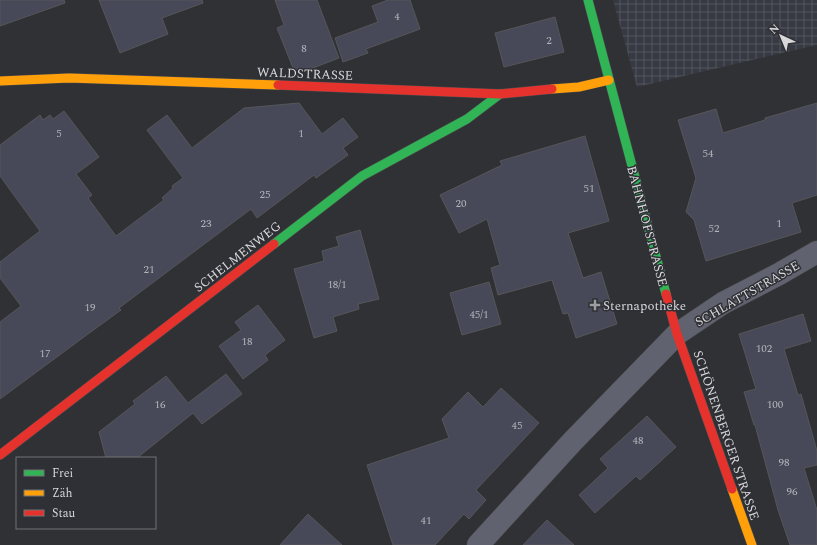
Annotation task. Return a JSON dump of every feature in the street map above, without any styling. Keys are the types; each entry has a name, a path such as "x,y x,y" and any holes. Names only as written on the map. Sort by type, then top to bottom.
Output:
{"street":[{"name":"BAHNHOFSTRASSE","path":"588,0 677,334"},
{"name":"WALDSTRASSE","path":"0,81 69,78 400,89 500,94 579,87 609,80"},
{"name":"SCHELMENWEG","path":"0,455 362,176 467,119 500,94"},
{"name":"SCHLATTSTRASSE","path":"677,334 723,303 779,274 817,252"},
{"path":"478,545 572,442 677,334"},
{"name":"SCHÖNENBERGER STRASSE","path":"677,334 752,545"}],"shaded area":[{"path":"613,0 817,0 817,45 637,87"}],"building":[{"path":"0,0 64,0 65,3 0,26"},
{"path":"99,0 202,0 203,3 162,18 168,34 120,53"},
{"path":"275,0 317,0 339,58 300,73 295,73 277,28 284,25"},
{"path":"388,0 410,0 420,29 366,49 368,53 343,62 335,38 378,22 372,6"},
{"path":"555,17 564,52 504,67 495,33"},
{"path":"299,103 322,134 343,118 358,137 343,148 348,155 316,178 314,175 257,218 251,209 119,308 121,310 0,399 0,322 21,306 0,278 0,262 40,231 0,176 0,145 40,115 43,120 50,115 53,119 64,111 99,157 76,174 92,195 88,198 116,236 164,200 162,198 173,188 172,186 183,178 147,130 167,115 192,148 244,108"},
{"path":"817,103 817,195 792,203 801,232 706,261 694,220 686,212 696,178 678,120 716,109 723,133 765,120 765,118"},
{"path":"585,136 609,221 568,233 583,278 601,272 617,324 576,338 568,313 563,314 552,280 498,295 491,268 500,265 487,219 459,233 440,195 502,165 500,161"},
{"path":"360,230 379,299 358,304 359,309 333,317 337,331 314,338 294,269 324,261 322,251 339,246 336,237"},
{"path":"489,282 501,324 462,335 450,293"},
{"path":"258,305 285,340 265,355 268,360 243,379 219,346 241,330 235,322"},
{"path":"803,314 811,341 784,349 798,395 801,394 817,451 817,465 804,468 817,510 817,545 790,545 778,510 755,425 744,392 756,389 739,334"},
{"path":"226,374 242,394 202,424 193,413 138,457 106,457 99,432 135,404 133,401 166,376 188,403"},
{"path":"501,388 539,423 476,490 486,500 469,519 464,514 435,545 393,545 367,465 449,438 442,419 468,392 483,407"},
{"path":"647,416 676,447 640,480 636,476 595,513 579,495 608,468 600,459"},
{"path":"308,514 342,545 280,545"},
{"path":"547,520 574,545 523,545"}],"traffic: fast":[{"path":"588,0 666,294"},
{"path":"274,244 362,176 467,119 500,94"}],"traffic: slow":[{"path":"0,81 69,78 278,85"},
{"path":"552,89 579,87 609,80"},
{"path":"732,489 752,545"}],"traffic: jam":[{"path":"278,85 500,94 552,89"},
{"path":"0,455 274,244"},
{"path":"666,294 677,334 732,489"}],"place":[{"name":"Sternapotheke","path":"595,305"}]}
